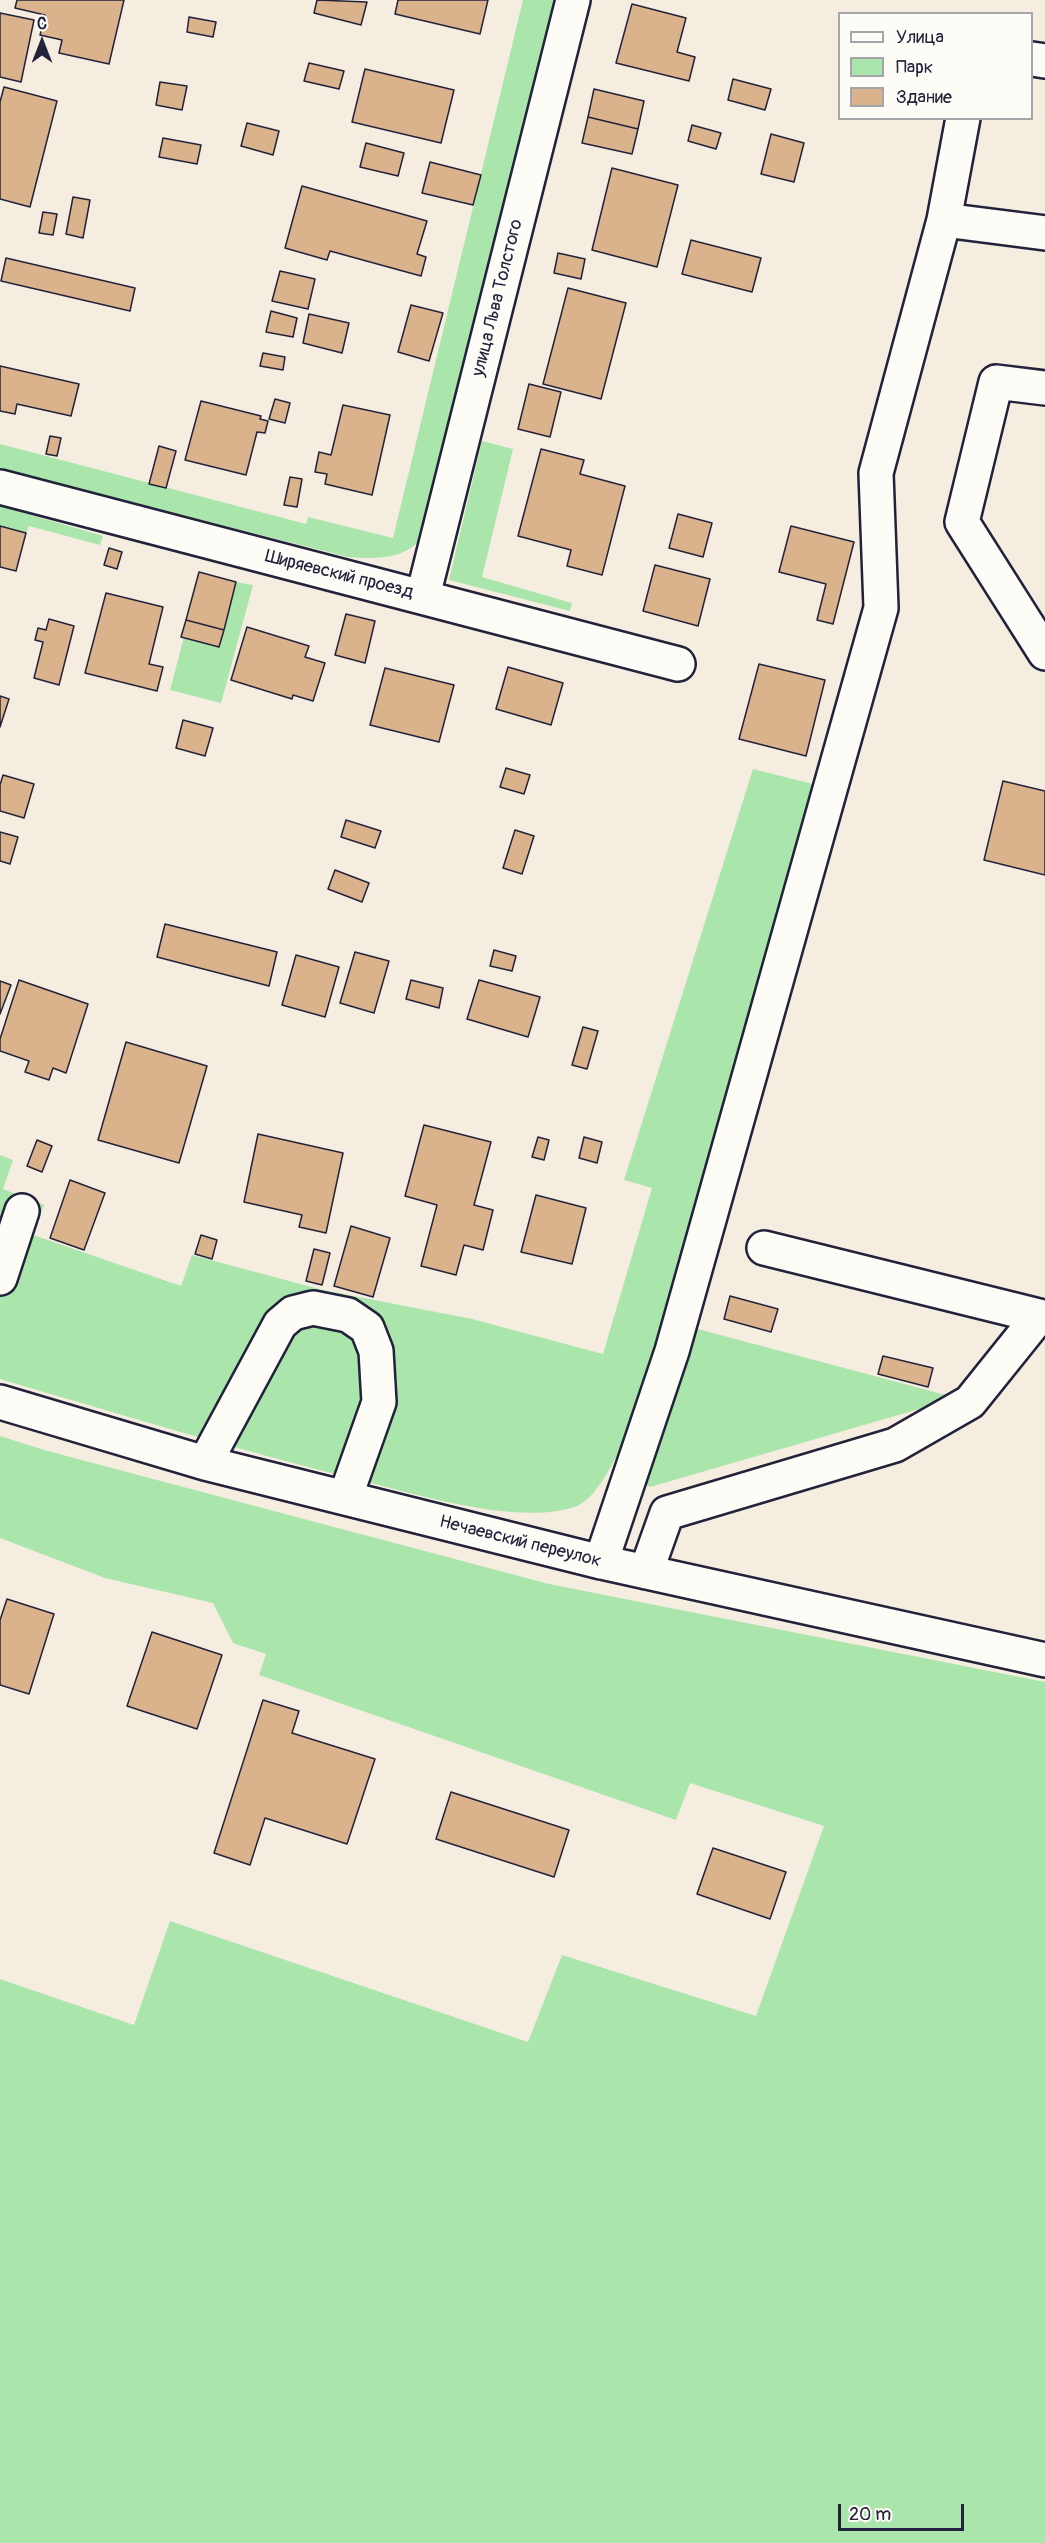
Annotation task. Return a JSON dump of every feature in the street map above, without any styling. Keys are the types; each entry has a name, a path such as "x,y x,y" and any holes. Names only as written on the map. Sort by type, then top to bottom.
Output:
{"street":[{"name":"улица Льва Толстого","path":"423,596 573,0"},
{"path":"601,1562 672,1351 881,608 876,473 944,220 963,120"},
{"path":"944,220 1045,234"},
{"path":"1045,388 996,382 962,522 1045,653"},
{"name":"Ширяевский проезд","path":"0,487 678,663"},
{"path":"0,1278 22,1211"},
{"path":"646,1572 667,1513 895,1445 970,1401 1043,1314 764,1248"},
{"path":"205,1463 280,1324 293,1313 314,1308 348,1315 368,1328 376,1351 380,1401 345,1498"},
{"name":"Нечаевский переулок","path":"0,1402 205,1463 601,1562 1045,1660"}],"green space":[{"path":"523,0 555,0 434,514 426,531 413,547 387,557 348,557 0,469 0,444 306,524 308,517 393,538"},
{"path":"482,441 513,449 482,577 572,603 570,611 449,580"},
{"path":"0,506 103,536 100,545 29,526 26,533 0,526"},
{"path":"236,582 253,585 221,703 170,690 184,637 219,646"},
{"path":"753,769 813,784 649,1382 619,1451 599,1486 588,1499 577,1506 527,1513 498,1511 438,1500 269,1456 0,1379 0,1155 13,1160 3,1189 44,1205 33,1235 181,1286 192,1255 323,1290 472,1319 603,1354 652,1188 624,1180"},
{"path":"694,1328 957,1398 650,1487 644,1484"},
{"path":"0,1436 44,1450 549,1584 1045,1682 1045,2543 0,2543 0,1979 134,2025 170,1921 528,2042 562,1955 756,2016 824,1826 690,1783 676,1820 259,1675 266,1654 233,1643 213,1603 105,1578 0,1538"}],"building":[{"path":"17,0 124,0 109,64 59,53 62,40 40,35 45,15 15,8"},
{"path":"317,0 367,2 361,25 314,13"},
{"path":"398,0 488,0 480,34 395,14"},
{"path":"632,4 686,18 677,52 695,57 689,81 616,63"},
{"path":"0,13 34,20 21,82 0,77"},
{"path":"189,17 216,22 213,37 187,32"},
{"path":"309,63 344,71 339,89 304,81"},
{"path":"365,69 454,90 441,143 352,122"},
{"path":"733,79 771,89 765,110 728,100"},
{"path":"160,82 187,86 182,110 156,105"},
{"path":"4,87 57,101 30,207 0,199 0,102"},
{"path":"594,89 644,101 638,129 588,117"},
{"path":"588,117 638,129 632,154 582,143"},
{"path":"247,123 279,131 273,155 241,146"},
{"path":"692,125 721,133 716,149 688,141"},
{"path":"771,134 804,143 794,182 761,174"},
{"path":"163,138 201,145 197,164 159,157"},
{"path":"366,143 404,153 398,176 360,167"},
{"path":"430,162 481,175 473,205 422,193"},
{"path":"612,168 678,185 657,267 592,250"},
{"path":"302,186 427,221 417,254 426,257 421,276 330,251 327,260 285,248"},
{"path":"73,197 90,200 83,238 66,234"},
{"path":"43,212 57,214 53,235 39,233"},
{"path":"691,240 761,258 752,292 682,274"},
{"path":"558,253 585,259 581,279 554,273"},
{"path":"6,258 135,288 130,311 1,281"},
{"path":"280,271 315,279 308,309 272,301"},
{"path":"568,288 626,303 601,399 543,384"},
{"path":"411,305 443,313 429,361 398,352"},
{"path":"271,311 297,318 293,337 266,332"},
{"path":"309,314 349,323 342,353 303,343"},
{"path":"263,353 285,357 283,370 260,366"},
{"path":"0,366 79,384 71,416 17,404 15,414 0,411"},
{"path":"529,384 561,392 550,437 518,429"},
{"path":"275,399 290,403 285,423 269,419"},
{"path":"201,401 261,416 260,419 268,421 265,433 257,432 246,475 185,460"},
{"path":"343,405 390,415 372,495 325,484 327,474 315,472 319,452 331,455"},
{"path":"50,436 61,438 57,456 46,454"},
{"path":"159,446 176,451 166,488 149,484"},
{"path":"541,449 584,460 580,474 625,486 602,575 567,566 571,550 518,536"},
{"path":"290,477 302,479 297,507 284,505"},
{"path":"678,514 712,523 703,557 669,548"},
{"path":"0,526 26,533 16,571 0,567"},
{"path":"791,526 854,542 833,624 817,620 826,584 779,572"},
{"path":"109,548 122,552 117,569 104,565"},
{"path":"655,565 710,579 698,626 643,611"},
{"path":"199,572 236,582 224,630 186,620"},
{"path":"106,593 163,607 149,664 163,667 157,691 85,673"},
{"path":"346,614 375,621 365,663 335,655"},
{"path":"49,619 74,626 59,685 34,678 43,642 35,640 38,628 46,630"},
{"path":"186,620 224,630 219,647 181,637"},
{"path":"247,627 309,646 305,657 325,663 313,701 293,695 292,699 231,680"},
{"path":"759,664 825,680 806,756 739,739"},
{"path":"508,667 563,683 551,725 496,709"},
{"path":"385,668 454,685 439,742 370,725"},
{"path":"0,696 9,699 0,727"},
{"path":"183,720 213,728 205,756 176,748"},
{"path":"506,768 530,775 524,794 500,787"},
{"path":"3,775 34,784 24,818 0,811 0,785"},
{"path":"1003,781 1045,791 1045,875 984,860"},
{"path":"346,820 381,831 375,848 341,837"},
{"path":"515,830 534,836 522,874 503,868"},
{"path":"0,832 18,837 10,864 0,861"},
{"path":"335,870 369,883 362,902 328,889"},
{"path":"165,924 277,952 269,986 157,957"},
{"path":"494,950 516,956 512,971 490,966"},
{"path":"355,952 389,961 374,1013 340,1003"},
{"path":"296,955 339,967 325,1017 282,1005"},
{"path":"19,980 88,1004 66,1073 53,1068 49,1080 25,1072 29,1061 0,1051 0,1039"},
{"path":"411,980 443,988 439,1008 406,999"},
{"path":"479,980 540,997 528,1037 467,1019"},
{"path":"0,981 11,985 0,1014"},
{"path":"583,1027 598,1031 587,1069 572,1065"},
{"path":"126,1042 207,1066 179,1163 98,1140"},
{"path":"424,1125 491,1142 474,1205 493,1210 483,1250 464,1245 456,1275 421,1266 437,1205 405,1196"},
{"path":"258,1134 343,1153 326,1233 299,1227 302,1215 244,1202"},
{"path":"538,1137 549,1140 544,1160 532,1157"},
{"path":"584,1137 602,1142 597,1163 579,1158"},
{"path":"37,1140 52,1146 42,1172 27,1166"},
{"path":"70,1180 105,1193 84,1250 50,1238"},
{"path":"536,1195 586,1208 572,1264 521,1252"},
{"path":"351,1226 390,1238 373,1297 334,1286"},
{"path":"201,1235 217,1240 212,1259 195,1254"},
{"path":"314,1249 330,1253 322,1285 306,1281"},
{"path":"730,1296 778,1309 771,1332 724,1319"},
{"path":"883,1356 933,1368 928,1387 878,1374"},
{"path":"7,1599 54,1614 29,1694 0,1685 0,1620"},
{"path":"152,1632 222,1655 197,1729 127,1706"},
{"path":"263,1700 299,1711 292,1733 375,1759 347,1844 265,1818 250,1865 214,1853"},
{"path":"451,1792 569,1830 554,1877 436,1839"},
{"path":"713,1848 786,1872 770,1919 697,1894"}]}
